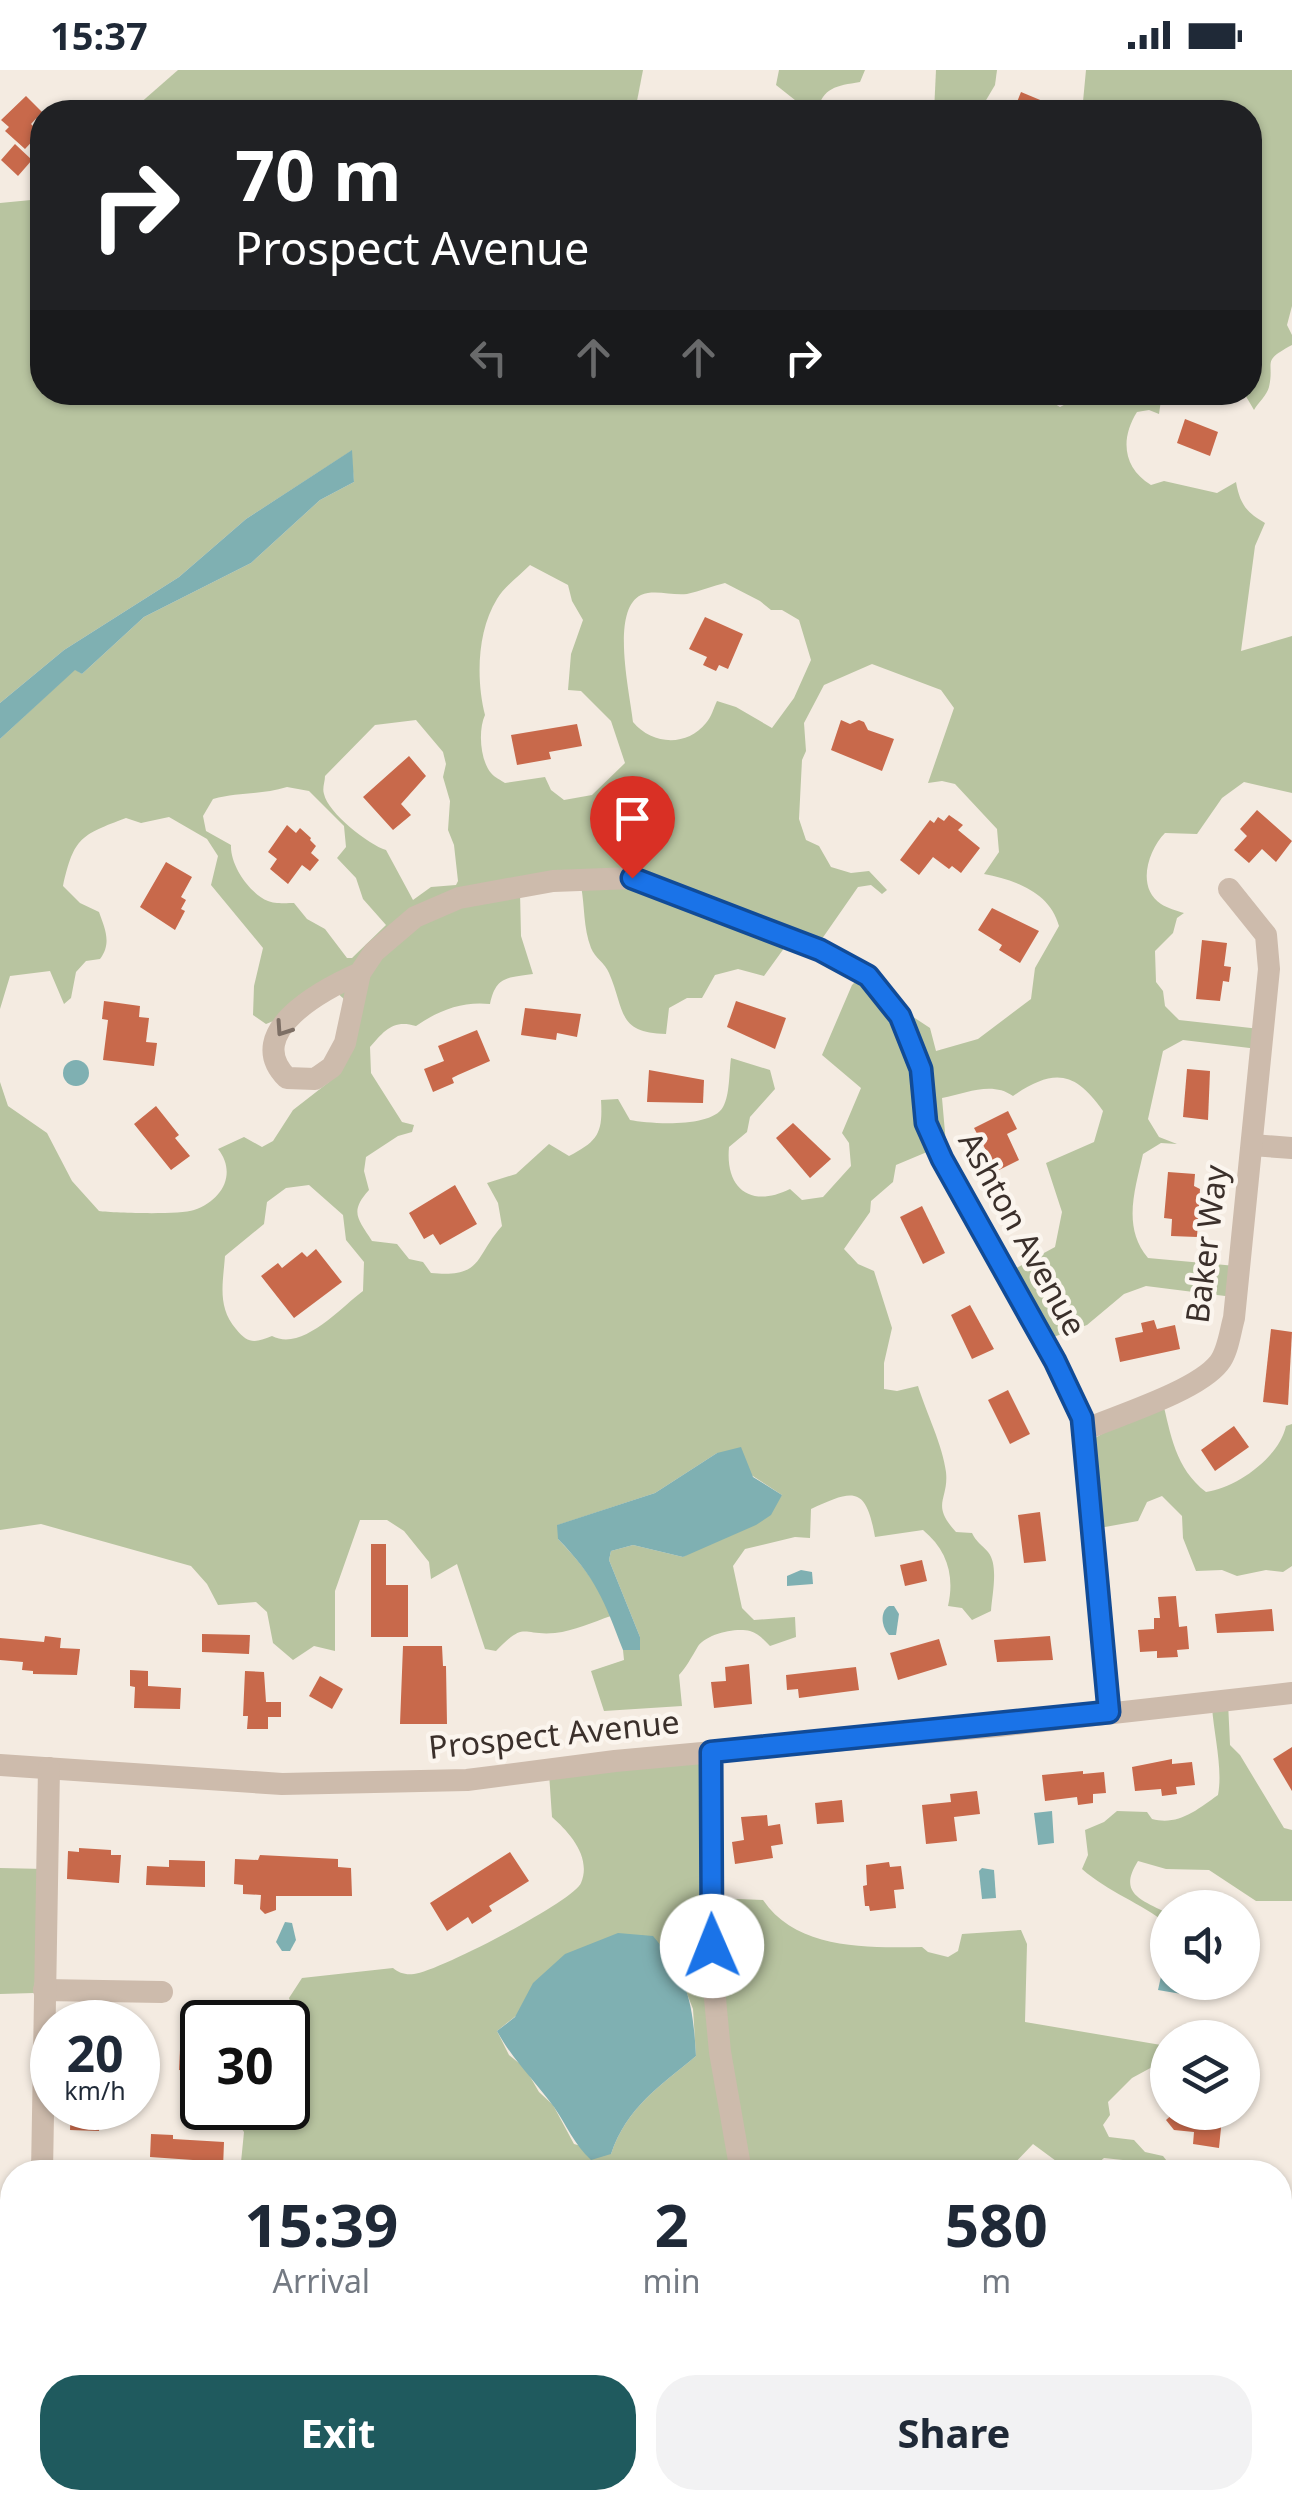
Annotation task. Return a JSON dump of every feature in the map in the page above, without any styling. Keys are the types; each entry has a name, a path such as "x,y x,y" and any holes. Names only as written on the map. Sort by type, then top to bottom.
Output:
{"street":[{"name":"Ashton Avenue","path":"360,973 310,1000 276,1033 272,1052 286,1078 315,1079 332,1066 345,1042 360,973 374,952 415,917 459,898 553,881 632,878 820,950 868,976 900,1016 921,1069 926,1123 942,1159 1055,1361 1084,1430"},
{"name":"Baker Way","path":"1084,1430 1209,1374 1222,1360 1234,1318 1268,968 1266,936 1229,889"},
{"path":"1252,1145 1292,1148"},
{"path":"1084,1430 1109,1712"},
{"name":"Prospect Avenue","path":"0,1765 282,1784 467,1780 1292,1693"},
{"path":"711,1752 713,1977 720,2052 739,2160"},
{"path":"42,2160 49,1768"},
{"path":"44,1990 162,1992"}],"green space":[{"path":"178,70 643,70 637,100 144,100"},
{"path":"779,70 865,70 860,82 832,89 822,100 795,100 776,85"},
{"path":"936,70 997,70 995,85 986,100 935,100"},
{"path":"1086,70 1292,70 1292,306 1287,325 1292,345 1272,359 1268,390 1262,399 1262,100 1083,100"},
{"path":"30,200 30,405 1160,405 1159,414 1149,410 1137,412 1128,432 1130,462 1142,478 1151,485 1164,481 1217,493 1236,482 1245,507 1265,523 1255,546 1241,651 1292,636 1292,793 1244,782 1222,798 1197,834 1165,833 1147,869 1153,897 1184,913 1177,918 1173,933 1155,951 1156,982 1163,991 1165,1006 1179,1020 1260,1029 1258,1049 1183,1040 1163,1051 1148,1119 1159,1137 1177,1144 1161,1143 1143,1154 1133,1208 1135,1234 1148,1258 1236,1266 1233,1297 1146,1286 1124,1294 1087,1325 1045,1340 1007,1273 1055,1247 1062,1212 1046,1163 1094,1142 1103,1111 1083,1088 1063,1078 1040,1081 1013,1096 988,1089 942,1098 946,1144 896,1165 893,1182 871,1201 870,1212 844,1249 858,1264 874,1271 892,1328 884,1363 884,1389 897,1391 918,1386 944,1462 944,1515 956,1532 972,1533 991,1558 991,1611 972,1620 962,1608 948,1606 947,1564 938,1546 923,1530 875,1537 862,1500 856,1496 838,1498 811,1509 810,1538 795,1537 745,1549 733,1566 742,1608 754,1620 795,1617 796,1637 770,1646 750,1631 713,1635 701,1643 679,1675 682,1706 604,1711 591,1671 624,1660 623,1650 639,1650 640,1637 609,1560 611,1551 633,1545 683,1557 782,1495 717,1453 655,1493 558,1525 558,1539 589,1575 611,1616 562,1632 519,1632 496,1651 485,1649 457,1564 431,1579 429,1562 404,1531 387,1520 360,1520 335,1591 335,1651 314,1646 293,1660 273,1643 267,1612 256,1602 218,1605 191,1566 41,1524 0,1530 0,1082 8,1106 47,1133 72,1181 99,1211 187,1212 213,1200 224,1185 226,1167 218,1149 244,1137 262,1147 273,1141 293,1110 329,1082 354,1008 325,982 286,1016 266,1024 253,1015 254,986 263,948 211,885 218,856 207,839 169,817 141,823 126,818 82,840 71,857 63,886 80,903 99,912 106,936 104,953 100,959 86,961 76,972 71,998 64,1004 50,971 10,976 0,1009 0,739 75,669 82,674 144,617 251,563 320,500 354,482 351,451 246,519 179,577 64,650 0,703 0,203","holes":["530,565 568,585 583,620 571,654 568,690 581,691 611,721 625,763 592,795 564,800 551,790 545,777 505,783 493,775 484,761 481,737 485,715 480,671 485,626 497,599","725,583 771,610 782,610 799,620 811,660 794,698 772,728 717,701 708,721 689,736 670,740 650,735 633,722 624,653 626,617 632,604 646,593 687,594","872,664 941,690 954,708 928,783 955,784 997,829 999,852 984,874 1019,884 1039,896 1048,904 1059,926 1035,968 1031,999 978,1039 936,1051 930,1028 857,980 822,1055 861,1088 842,1133 849,1143 851,1166 823,1197 802,1200 790,1189 753,1195 737,1184 729,1162 729,1147 747,1132 750,1117 775,1089 770,1070 731,1058 727,1096 717,1114 680,1123 630,1120 618,1099 601,1100 597,1135 587,1146 569,1156 549,1144 516,1174 487,1183 498,1203 502,1226 469,1268 448,1274 431,1273 423,1262 409,1259 397,1244 372,1241 357,1210 369,1190 364,1171 366,1157 398,1136 412,1132 414,1125 402,1122 371,1073 370,1047 395,1025 416,1026 451,1008 490,1004 499,983 533,974 521,936 520,892 581,886 591,948 609,973 625,1017 638,1029 666,1034 669,1008 687,998 702,998 715,975 738,969 764,976 790,940 817,946 858,887 871,885 882,894 887,890 869,871 851,873 831,867 819,846 806,840 799,819 802,760 806,751 804,723 824,685","416,720 443,752 456,885 431,887 413,900 386,850 360,835 327,802 323,792 325,776 375,725","287,787 309,791 344,826 346,847 337,858 356,878 363,899 386,925 352,958 347,958 325,929 307,919 294,903 271,902 254,892 237,869 231,845 206,831 203,816 213,799","309,1185 343,1215 346,1240 364,1262 363,1291 308,1333 296,1338 272,1336 252,1341 240,1334 226,1312 225,1256 264,1224 267,1202 286,1188"]},
{"path":"1162,1399 1181,1462 1206,1492 1230,1485 1255,1470 1275,1449 1286,1426 1292,1424 1292,1566 1283,1572 1266,1570 1237,1576 1222,1570 1196,1571 1183,1538 1182,1516 1162,1496 1147,1502 1138,1521 1094,1529 1083,1445"},
{"path":"1228,1702 1230,1745 1284,1828 1292,1830 1292,1901 1260,1901 1260,1890 1239,1890 1209,1870 1166,1869 1138,1861 1132,1872 1131,1889 1150,1904 1150,1913 1082,1869 1088,1855 1085,1830 1117,1811 1147,1812 1152,1819 1161,1821 1179,1818 1218,1795 1219,1763 1212,1707"},
{"path":"702,1754 714,1898 763,1900 795,1929 835,1943 922,1947 948,1957 958,1951 962,1934 1021,1930 1027,1944 1025,2022 1150,2043 1150,2068 1132,2078 1108,2102 1110,2115 1103,2125 1109,2137 1134,2140 1145,2152 1166,2160 1055,2160 1033,2144 1018,2160 241,2160 243,2130 310,2130 310,2000 289,1998 302,1978 393,1968 414,1974 475,1949 555,1905 581,1883 584,1864 572,1838 552,1817 549,1773","holes":["618,1934 675,1963 693,2009 696,2056 635,2111 611,2154 574,2144 553,2105 539,2092 525,2068 509,2055 497,2031"]},
{"path":"0,1868 45,1869 34,1993 0,1994"}],"water":[{"path":"352,450 354,482 320,500 251,563 144,617 82,674 75,670 0,739 0,703 64,650 179,577 246,519"},
{"path":"76,1060 85,1064 89,1073 85,1082 76,1086 67,1082 63,1073 67,1064"},
{"path":"741,1447 753,1477 782,1495 771,1515 683,1557 633,1545 611,1551 609,1560 640,1637 640,1650 623,1650 598,1590 558,1539 557,1525 655,1493 717,1453"},
{"path":"801,1570 812,1572 813,1584 787,1586 787,1576"},
{"path":"889,1606 894,1606 899,1614 896,1635 889,1635 883,1624"},
{"path":"1052,1811 1054,1843 1038,1845 1034,1813"},
{"path":"982,1868 994,1870 996,1898 982,1899"},
{"path":"285,1922 292,1923 296,1940 290,1951 282,1951 276,1942"},
{"path":"618,1933 653,1936 674,1965 690,2005 696,2056 635,2111 611,2154 591,2160 497,2031 515,2017 533,1983 565,1954"}],"building":[{"path":"1021,92 1040,100 1018,100"},
{"path":"26,96 30,100 30,144 25,149 5,131 9,127 1,120"},
{"path":"15,144 30,162 18,176 1,160"},
{"path":"1185,419 1218,432 1210,456 1177,443"},
{"path":"705,617 743,634 728,669 719,665 716,671 703,665 707,657 689,649"},
{"path":"841,720 850,724 859,720 868,730 894,739 882,771 831,750"},
{"path":"577,724 582,746 549,752 551,759 517,765 511,735"},
{"path":"409,756 426,776 401,804 411,815 393,830 363,797"},
{"path":"1257,810 1292,841 1276,862 1262,849 1249,863 1234,850 1247,836 1240,829"},
{"path":"949,815 963,825 958,830 980,848 961,873 933,857 919,875 900,860 930,820 934,823 938,817 944,821"},
{"path":"287,825 296,833 300,828 311,838 316,846 311,853 319,860 310,871 302,865 288,884 270,869 277,859 268,852"},
{"path":"166,862 192,877 181,897 186,900 181,909 185,911 175,930 140,907"},
{"path":"992,908 1039,931 1020,963 999,950 1002,945 978,930"},
{"path":"1202,940 1227,943 1224,966 1231,967 1229,982 1223,981 1220,1001 1196,999"},
{"path":"104,1001 140,1006 139,1017 149,1018 146,1042 157,1043 154,1066 103,1060 108,1020 102,1019"},
{"path":"736,1001 786,1018 775,1049 727,1027"},
{"path":"525,1008 581,1014 577,1037 557,1033 556,1040 521,1035"},
{"path":"477,1030 490,1061 452,1078 454,1083 433,1092 424,1069 444,1061 438,1046"},
{"path":"1187,1069 1210,1071 1208,1120 1183,1117"},
{"path":"649,1070 704,1080 703,1103 647,1102"},
{"path":"156,1106 190,1156 171,1170 134,1124"},
{"path":"1008,1111 1017,1129 1007,1134 1019,1160 997,1171 974,1128"},
{"path":"793,1123 831,1159 810,1178 776,1138"},
{"path":"1168,1172 1195,1174 1194,1186 1200,1189 1197,1237 1171,1236 1172,1219 1164,1218"},
{"path":"455,1185 477,1224 440,1245 433,1234 424,1239 409,1213"},
{"path":"922,1206 945,1253 923,1264 900,1217"},
{"path":"316,1249 342,1282 294,1318 261,1276 278,1263 282,1268 302,1252 307,1257"},
{"path":"970,1305 994,1349 972,1359 951,1315"},
{"path":"1154,1320 1157,1329 1175,1325 1180,1349 1120,1362 1115,1338 1143,1332 1141,1323"},
{"path":"1271,1329 1292,1332 1288,1405 1263,1402"},
{"path":"1008,1390 1030,1434 1010,1444 988,1400"},
{"path":"1234,1426 1249,1447 1215,1471 1201,1450"},
{"path":"1040,1512 1046,1561 1024,1563 1018,1515"},
{"path":"371,1544 386,1544 386,1585 408,1585 408,1637 371,1637"},
{"path":"922,1560 927,1581 905,1586 900,1565"},
{"path":"1176,1596 1179,1627 1187,1626 1189,1649 1177,1650 1178,1657 1157,1658 1157,1651 1140,1652 1138,1630 1154,1629 1154,1618 1160,1618 1158,1597"},
{"path":"1272,1609 1274,1631 1217,1633 1215,1614"},
{"path":"202,1634 250,1635 249,1654 202,1652"},
{"path":"45,1636 61,1638 60,1648 80,1649 77,1675 33,1674 22,1670 23,1662 0,1660 0,1638 44,1642"},
{"path":"1050,1636 1053,1660 997,1662 994,1640"},
{"path":"939,1639 947,1665 898,1680 890,1653"},
{"path":"403,1646 442,1646 447,1724 400,1724"},
{"path":"749,1664 752,1704 714,1708 711,1682 726,1681 725,1667"},
{"path":"856,1667 859,1690 799,1698 798,1689 787,1690 786,1675"},
{"path":"130,1670 148,1671 148,1686 181,1688 180,1709 134,1708 135,1687 130,1686"},
{"path":"245,1671 264,1672 266,1702 281,1702 281,1717 268,1717 268,1729 247,1729 248,1716 243,1716"},
{"path":"320,1676 343,1689 332,1709 309,1696"},
{"path":"1292,1747 1292,1791 1273,1759"},
{"path":"1172,1759 1172,1764 1192,1762 1195,1785 1176,1787 1177,1794 1162,1796 1161,1789 1135,1791 1132,1767"},
{"path":"1104,1772 1106,1793 1093,1794 1093,1803 1078,1805 1077,1797 1045,1801 1042,1775"},
{"path":"977,1791 980,1814 954,1817 957,1841 926,1844 922,1805 951,1802 950,1794"},
{"path":"842,1800 844,1822 817,1824 815,1803"},
{"path":"767,1815 768,1826 780,1824 783,1844 771,1846 773,1858 735,1864 732,1842 744,1840 741,1817"},
{"path":"79,1848 111,1850 111,1855 121,1855 119,1883 67,1879 68,1851 79,1852"},
{"path":"510,1852 529,1881 489,1906 492,1911 472,1924 468,1917 447,1931 430,1903"},
{"path":"260,1855 338,1859 338,1867 351,1868 352,1896 276,1896 276,1910 265,1914 260,1909 261,1895 243,1894 243,1885 234,1884 235,1859 258,1860"},
{"path":"169,1860 205,1861 205,1887 146,1885 147,1866 169,1867"},
{"path":"889,1862 890,1867 901,1866 904,1889 894,1890 896,1908 870,1911 865,1906 863,1886 867,1885 866,1865"},
{"path":"1174,2130 1221,2130 1219,2148 1193,2144 1194,2132"},
{"path":"151,2134 224,2142 223,2160 150,2157"}],"route":[{"path":"632,878 820,950 868,976 900,1016 921,1069 926,1123 942,1159 1055,1361 1082,1418 1109,1712 711,1752 712,1946"}]}
